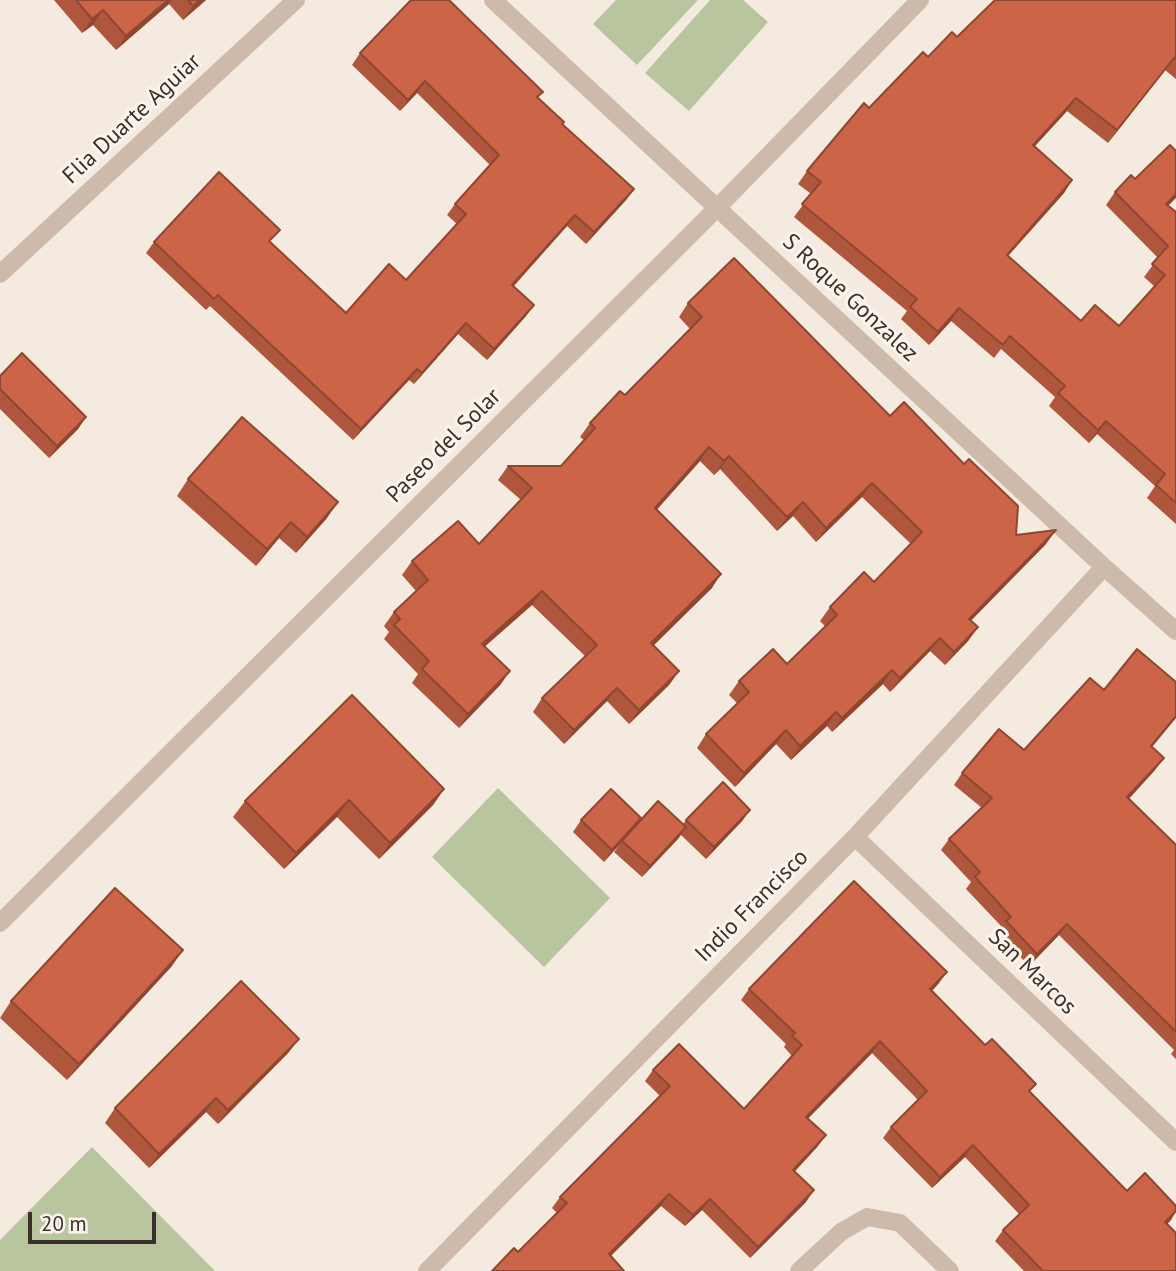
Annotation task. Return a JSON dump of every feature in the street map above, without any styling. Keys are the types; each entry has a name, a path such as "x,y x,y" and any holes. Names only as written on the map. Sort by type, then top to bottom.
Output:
{"street":[{"name":"Flia Duarte Aguiar","path":"0,274 296,0"},
{"name":"S Roque Gonzalez","path":"493,0 1176,631"},
{"name":"Paseo del Solar","path":"0,923 718,208 920,0"},
{"name":"Indio Francisco","path":"428,1271 855,837 1104,567"},
{"name":"San Marcos","path":"855,837 1176,1142"},
{"path":"799,1271 841,1232 867,1217 900,1223 950,1271"}],"green space":[{"path":"616,0 698,0 637,65 593,24"},
{"path":"710,0 743,0 768,22 689,111 645,73"},
{"path":"498,788 610,898 544,967 432,857"},
{"path":"92,1147 215,1271 0,1271 0,1240"}],"building":[{"path":"76,0 168,0 126,36 103,10 92,19"},
{"path":"188,0 200,0 193,6"},
{"path":"411,0 449,0 543,92 537,97 564,122 562,124 634,189 594,232 575,215 512,285 534,305 494,349 466,323 422,373 417,369 361,429 218,295 214,299 154,242 219,172 280,230 269,241 346,313 389,264 406,280 466,214 455,204 499,155 425,81 408,100 360,53"},
{"path":"995,0 1176,0 1176,59 1174,58 1117,130 1076,98 1033,145 1072,180 1007,255 1081,321 1095,305 1119,326 1165,275 1152,264 1168,246 1115,192 1131,175 1135,179 1170,145 1176,151 1176,194 1166,204 1176,212 1176,503 1156,485 1165,474 1106,421 1098,430 1058,393 1065,386 1010,336 1003,345 959,308 938,332 910,307 917,299 802,204 821,182 807,171 864,103 869,108 923,52 928,57 952,32 957,37"},
{"path":"734,258 890,416 904,402 964,464 969,459 1018,506 1016,535 1056,530 969,619 978,627 954,652 940,638 900,678 892,670 842,718 836,712 800,746 786,730 744,773 706,734 749,692 739,681 773,649 787,664 837,615 830,607 864,572 874,582 922,532 872,483 826,528 803,502 787,517 729,456 724,461 709,447 655,508 721,574 651,643 679,671 639,710 617,688 574,730 542,698 597,645 542,591 482,644 510,671 468,714 422,669 429,661 394,625 400,619 394,612 428,580 412,561 458,521 479,544 532,488 508,466 561,466 595,428 590,423 620,391 625,395 702,317 688,303"},
{"path":"22,353 86,417 57,446 0,389 0,376"},
{"path":"242,417 338,502 307,537 291,522 267,549 188,479"},
{"path":"1137,649 1176,682 1176,716 1151,746 1164,758 1127,797 1176,845 1176,1032 1067,924 1037,954 1006,921 1011,917 975,877 980,872 949,839 992,798 962,773 999,729 1024,750 1090,678 1104,690"},
{"path":"352,695 444,789 390,843 349,800 296,853 245,801"},
{"path":"723,782 750,810 714,847 686,820"},
{"path":"611,789 641,818 612,850 581,820"},
{"path":"658,801 686,827 650,866 622,841"},
{"path":"854,881 947,972 930,989 985,1045 992,1039 1036,1084 1029,1091 1127,1191 1145,1173 1176,1206 1176,1211 1165,1222 1176,1233 1176,1271 1043,1271 1003,1230 1029,1205 973,1145 940,1177 891,1127 927,1091 880,1041 806,1117 826,1135 793,1170 814,1190 758,1247 710,1199 693,1215 669,1194 609,1254 624,1271 492,1271 514,1248 518,1252 567,1203 560,1197 670,1086 653,1070 679,1044 744,1109 802,1045 792,1036 795,1033 749,989"},
{"path":"115,888 183,950 79,1064 11,1001"},
{"path":"241,981 299,1039 228,1110 216,1098 159,1154 115,1108"}]}
